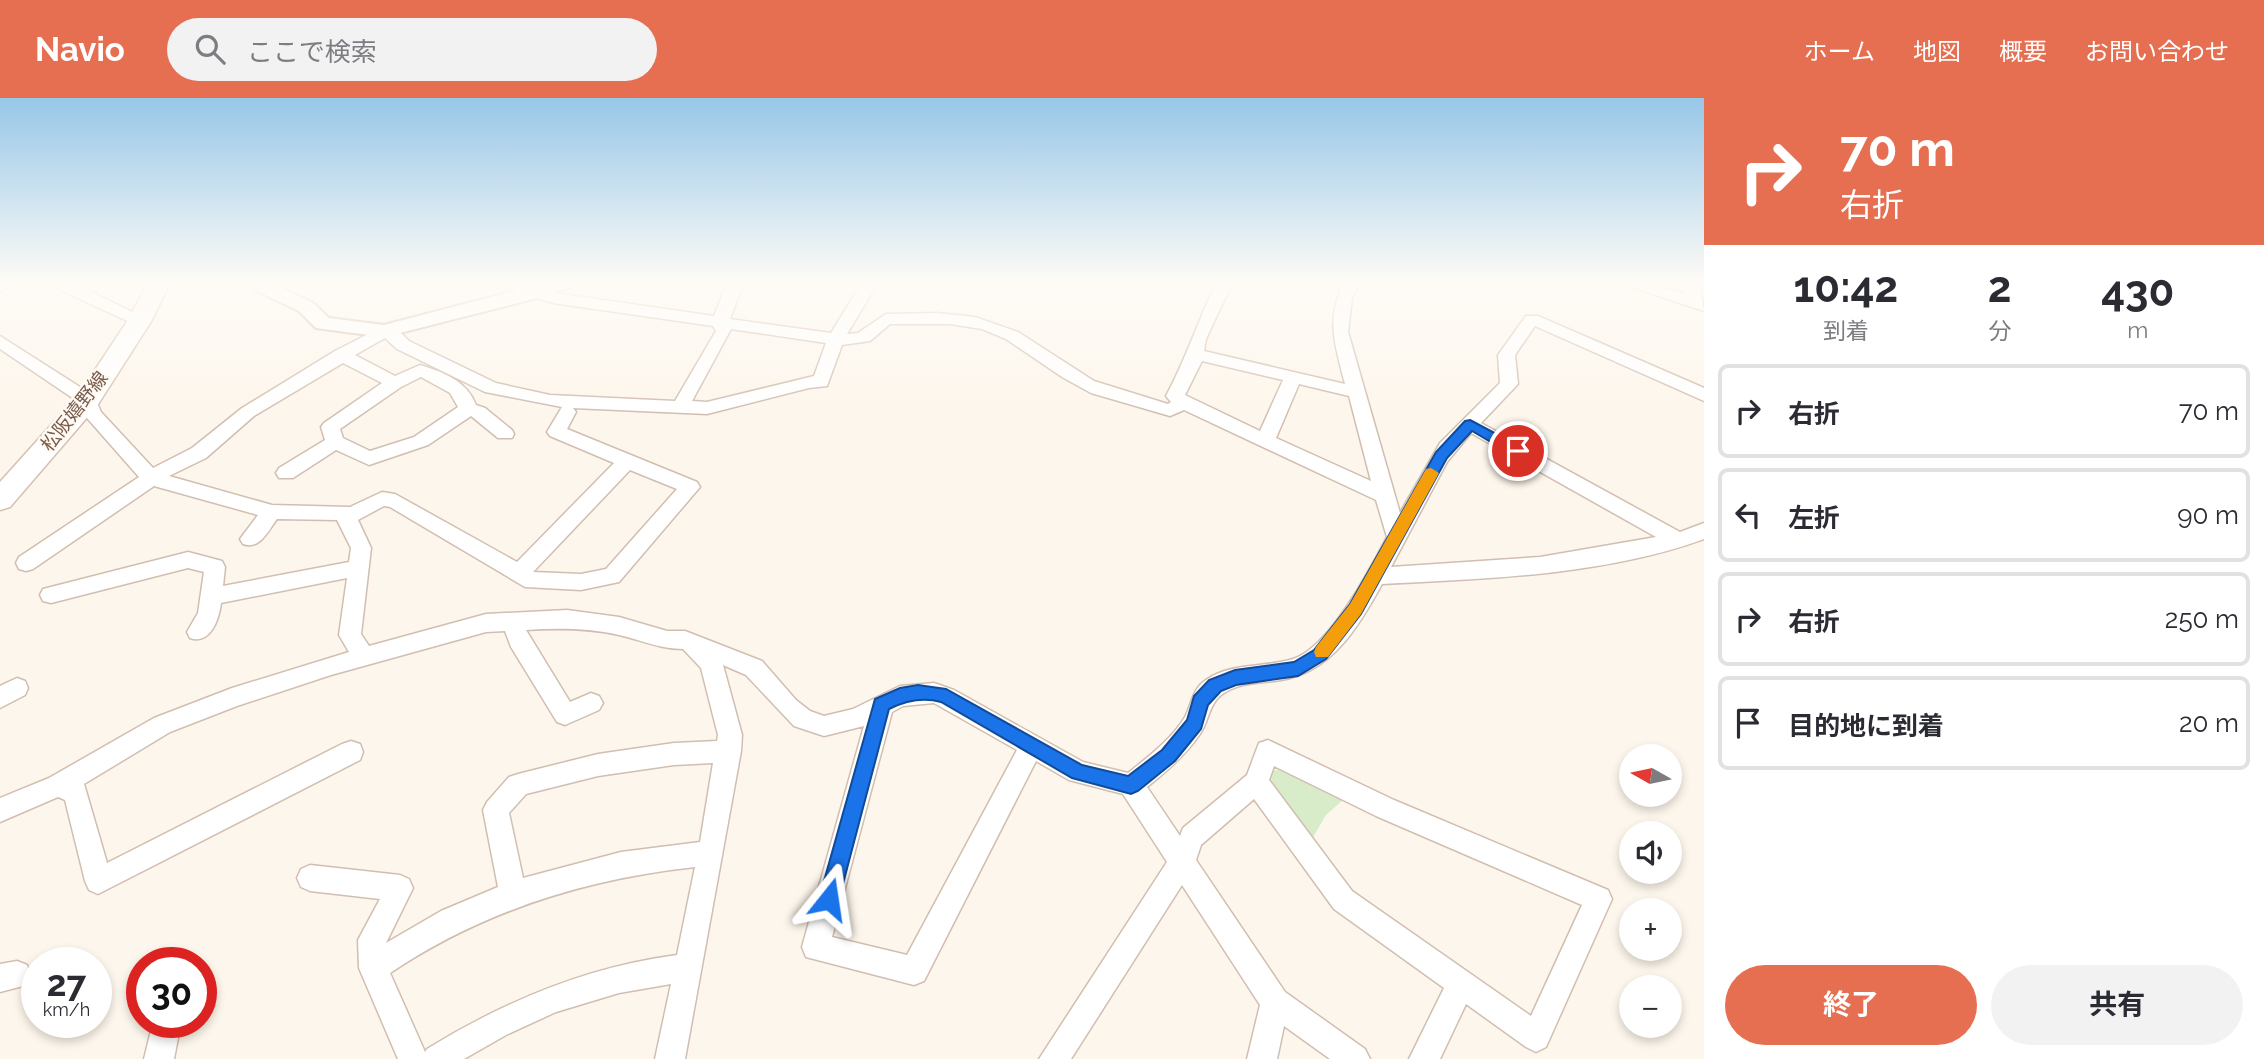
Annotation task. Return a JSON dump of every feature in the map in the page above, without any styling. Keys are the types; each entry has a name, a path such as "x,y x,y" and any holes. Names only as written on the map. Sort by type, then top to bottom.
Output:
{"main road":[{"name":"松阪嬉野線","path":"0,500 88,400 135,326"}],"street":[{"path":"339,326 384,331 394,335 403,345 455,371 491,388 515,395 550,401 707,408 808,382 821,382 836,339 844,326"},
{"path":"26,563 151,478 199,453 248,412 384,331 404,326"},
{"path":"680,407 724,331 721,326"},
{"path":"741,326 855,340 869,336 879,326"},
{"path":"991,326 1031,345 1081,382 1170,410 1183,402"},
{"path":"1204,326 1198,339 1196,354 1175,396 1386,496"},
{"path":"1341,326 1340,332 1396,536"},
{"path":"1131,785 1168,755 1195,723 1200,702 1215,686 1235,677 1298,669 1320,654 1355,609 1376,576 1441,455 1509,384 1506,355 1527,326"},
{"path":"1547,326 1704,395"},
{"path":"0,341 88,400 93,414 151,478 272,512 345,513 361,548 351,635 364,657"},
{"path":"1196,354 1357,392"},
{"path":"341,355 396,383"},
{"path":"335,442 330,426 396,383 420,371 447,381 468,403 468,409"},
{"path":"1266,439 1293,377"},
{"path":"286,473 335,442 369,458 421,441 468,409 479,412 505,434"},
{"path":"346,518 382,499 395,501 532,581 581,582 612,576 690,487 556,432 567,412"},
{"path":"1470,425 1678,540"},
{"path":"519,573 627,461"},
{"path":"250,539 272,512"},
{"path":"1376,576 1523,568 1605,557 1678,540 1704,531"},
{"path":"51,595 188,560 215,567 209,615 198,632"},
{"path":"211,597 357,568"},
{"path":"0,810 58,786 162,725 232,698 364,657 486,623 567,618 620,626 667,640 685,640 754,667 802,719 824,726 858,718 900,696 934,693 946,696 1078,772 1131,785 1275,1002 1345,1056"},
{"path":"513,622 519,641 565,715 592,703"},
{"path":"670,1059 711,853 730,735 711,663 685,640"},
{"path":"882,704 816,947 914,971 1031,747"},
{"path":"513,893 496,810 518,785 598,765 640,758 729,751"},
{"path":"1054,1059 1182,861 1192,836 1256,782 1268,751 1385,807 1599,899 1536,1037 1343,900 1256,782"},
{"path":"58,786 76,792 98,881 351,752"},
{"path":"373,968 434,930 513,893 583,871 616,864 711,853"},
{"path":"310,878 400,888 372,940 373,968 413,1059"},
{"path":"437,1059 498,1023 555,997 627,976 686,968"},
{"path":"1424,1059 1461,984"},
{"path":"1262,1059 1275,1002"},
{"path":"159,1059 164,1038"}],"green space":[{"path":"1274,770 1289,770 1345,798 1326,815 1312,839 1268,782"}],"slow traffic":[{"path":"1322,652 1376,576 1431,473"}],"route":[{"path":"829,899 882,704 900,696 918,693 946,696 1078,772 1131,785 1168,755 1195,723 1200,702 1215,686 1235,677 1298,669 1320,654 1355,609 1376,576 1441,455 1470,425 1518,451"}]}
